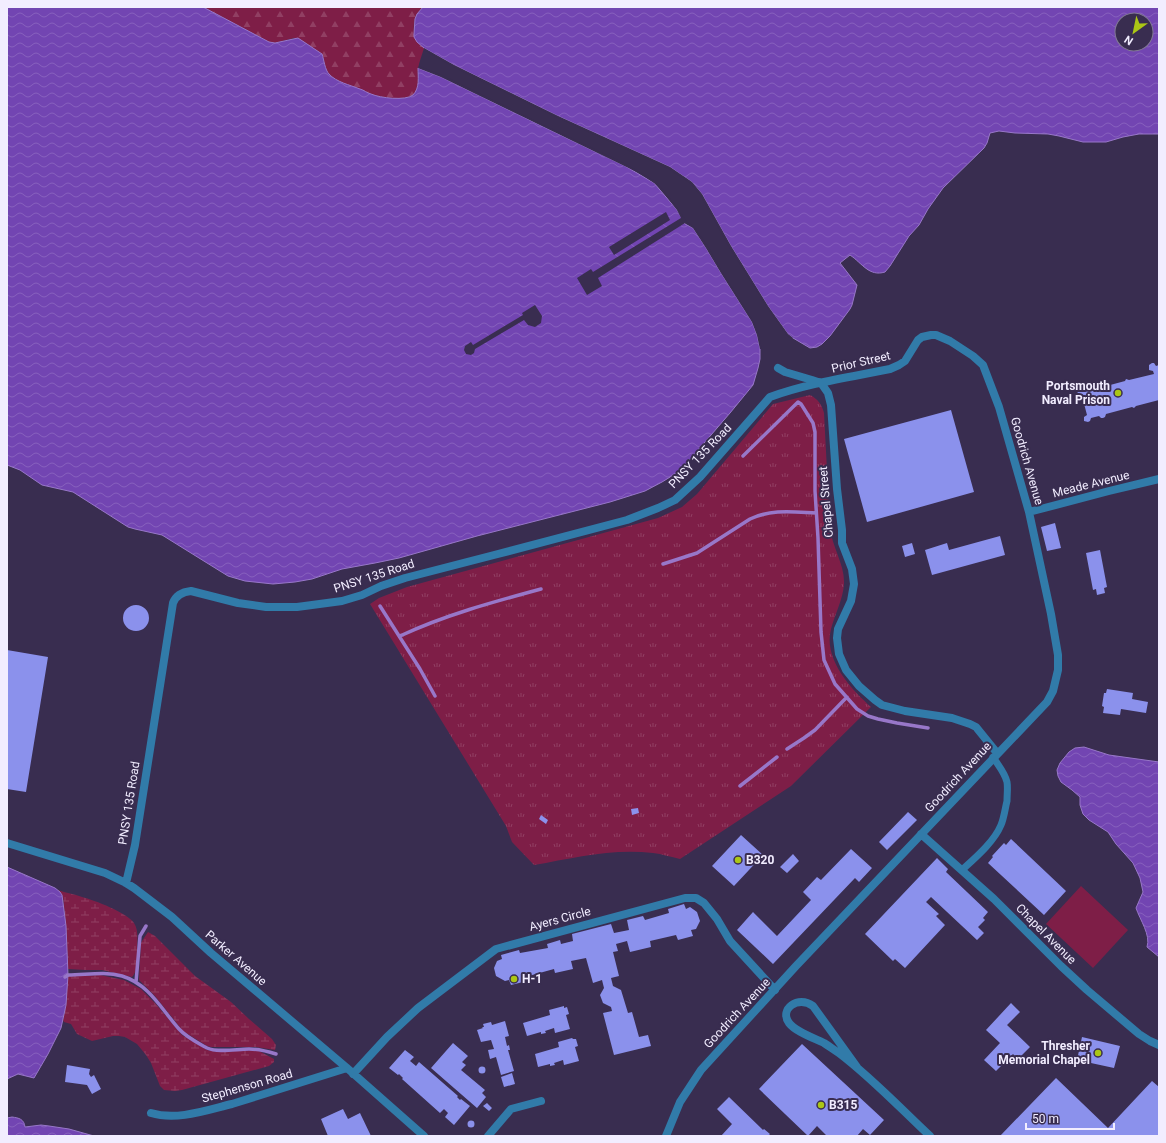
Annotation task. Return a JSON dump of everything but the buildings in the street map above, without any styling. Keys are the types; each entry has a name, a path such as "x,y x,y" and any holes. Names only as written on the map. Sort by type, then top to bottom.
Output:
{"street":[{"name":"Prior Street","path":"770,397 821,383 890,369 905,361 918,340 922,337 931,335 936,335 950,341 983,364"},
{"name":"Goodrich Avenue","path":"666,1136 680,1102 701,1070 796,966 1047,702 1053,691 1058,670 1058,655 1051,614 1029,512 999,407 983,364"},
{"path":"778,368 785,372 821,383"},
{"name":"Chapel Street","path":"821,383 828,393 831,405 842,543 852,569 854,584 851,602 838,629 836,638 839,654 846,670 859,686 882,705 905,711 952,718 976,727 995,755"},
{"name":"PNSY 135 Road","path":"126,883 136,837 173,603 179,594 185,591 191,591 238,603 266,607 297,607 342,601 362,595 381,586 405,578 627,520 675,500 700,477 770,397"},
{"name":"Meade Avenue","path":"1029,512 1109,491 1159,480"},
{"path":"962,870 991,840 999,829 1003,820 1008,790 1005,776 995,755"},
{"name":"Chapel Avenue","path":"922,834 994,899 1087,990 1150,1042 1159,1045"},
{"name":"Parker Avenue","path":"7,843 99,871 126,883 149,899 172,917 211,953 424,1136"},
{"name":"Ayers Circle","path":"350,1071 418,1008 496,949 685,898 696,898 704,903 717,919 730,941 775,990"},
{"path":"857,1067 813,1006 808,1003 801,1002 792,1005 788,1010 786,1018 791,1025 825,1044 857,1067 930,1136"},
{"name":"Stephenson Road","path":"151,1112 164,1116 196,1112 232,1104 350,1071"},
{"path":"488,1136 511,1109 541,1101"}],"green space":[{"path":"203,7 423,7 416,16 414,22 414,33 419,44 424,48 418,69 417,89 413,95 405,98 388,98 370,94 332,77 326,70 322,54 306,43 294,38 275,43 269,42"},
{"path":"810,395 819,402 824,413 830,528 844,577 842,595 831,629 831,651 840,672 847,682 871,707 791,786 680,859 653,853 623,852 593,854 534,865 512,842 506,826 370,604 379,598 407,587 658,518 682,507 697,494 773,404"},
{"path":"1081,886 1128,930 1093,968 1046,924"},
{"path":"58,890 110,907 131,919 136,926 137,933 137,961 135,972 132,977 102,970 68,969 63,897"},
{"path":"148,932 155,936 195,976 231,1002 272,1039 276,1045 275,1050 256,1047 211,1047 183,1031 155,996 139,980 141,943"},
{"path":"100,975 124,980 141,989 182,1035 207,1050 219,1052 259,1051 274,1059 274,1062 269,1066 182,1090 164,1090 160,1086 151,1063 137,1044 125,1037 119,1036 92,1041 77,1034 71,1024 64,1022 68,976"}],"water":[{"path":"7,7 203,7 269,42 275,43 298,38 322,54 326,70 332,77 370,94 380,97 393,98 410,97 417,89 418,68 441,77 625,166 654,183 677,210 685,224 693,228 752,322 760,349 760,359 753,385 686,464 675,474 645,491 610,502 477,536 399,558 342,569 312,579 295,582 273,584 245,581 228,576 162,535 128,527 73,492 42,485 20,470 7,465"},
{"path":"423,7 1159,7 1159,134 1139,134 1106,142 1083,142 1048,134 999,131 990,133 984,148 943,188 919,225 909,236 885,272 874,273 850,255 840,263 857,285 852,305 830,336 817,347 810,348 788,334 768,306 731,246 702,194 692,182 670,167 558,116 454,65 424,48 414,37 415,19"},
{"path":"1084,747 1109,755 1159,762 1159,957 1147,947 1148,938 1136,908 1143,892 1140,878 1133,863 1116,844 1108,832 1089,820 1083,814 1080,805 1080,797 1061,782 1058,776 1057,770 1060,763 1069,752 1075,748"},
{"path":"7,867 55,888 60,892 62,895 66,926 68,975 66,1005 61,1028 34,1078 18,1074 7,1079"},
{"path":"12,1117 21,1119 24,1122 25,1127 41,1125 49,1126 69,1129 94,1136 7,1136 7,1118"}],"pier":[{"path":"424,48 454,65 558,116 670,167 692,182 702,194 731,246 768,306 788,334 793,338 787,336 767,307 729,247 700,195 691,184 669,169 558,118 453,67 424,50"},
{"path":"419,66 442,75 626,164 655,181 708,246 722,272 753,321 759,334 762,349 760,349 752,322 693,228 685,223 598,278 602,286 587,295 577,278 591,269 593,272 681,218 677,210 660,188 639,173 441,77 418,68"},
{"path":"666,212 670,220 614,255 609,247"},
{"path":"535,305 542,316 541,323 535,327 528,325 524,320 475,349 474,353 471,355 466,354 464,350 465,346 471,342 473,345 523,315 522,313"}],"waterway":[{"path":"743,456 798,402 801,404 813,423 815,432 815,491 821,632 824,660 835,684 857,709 868,716 878,719 928,728"},
{"path":"663,564 697,553 750,519 758,516 774,512 816,513"},
{"path":"400,636 452,615 541,589"},
{"path":"380,606 420,669 435,696"},
{"path":"787,749 815,730 847,697"},
{"path":"740,786 777,757"},
{"path":"136,982 140,936 146,926"},
{"path":"65,977 68,975 102,973 122,976 140,985 154,998 182,1032 192,1040 207,1048 222,1051 256,1049 276,1054"}],"place":[{"name":"Portsmouth Naval Prison","path":"1118,393"},
{"name":"B320","path":"738,860"},
{"name":"H-1","path":"514,979"},
{"name":"Thresher Memorial Chapel","path":"1098,1053"},
{"name":"B315","path":"821,1105"}]}
